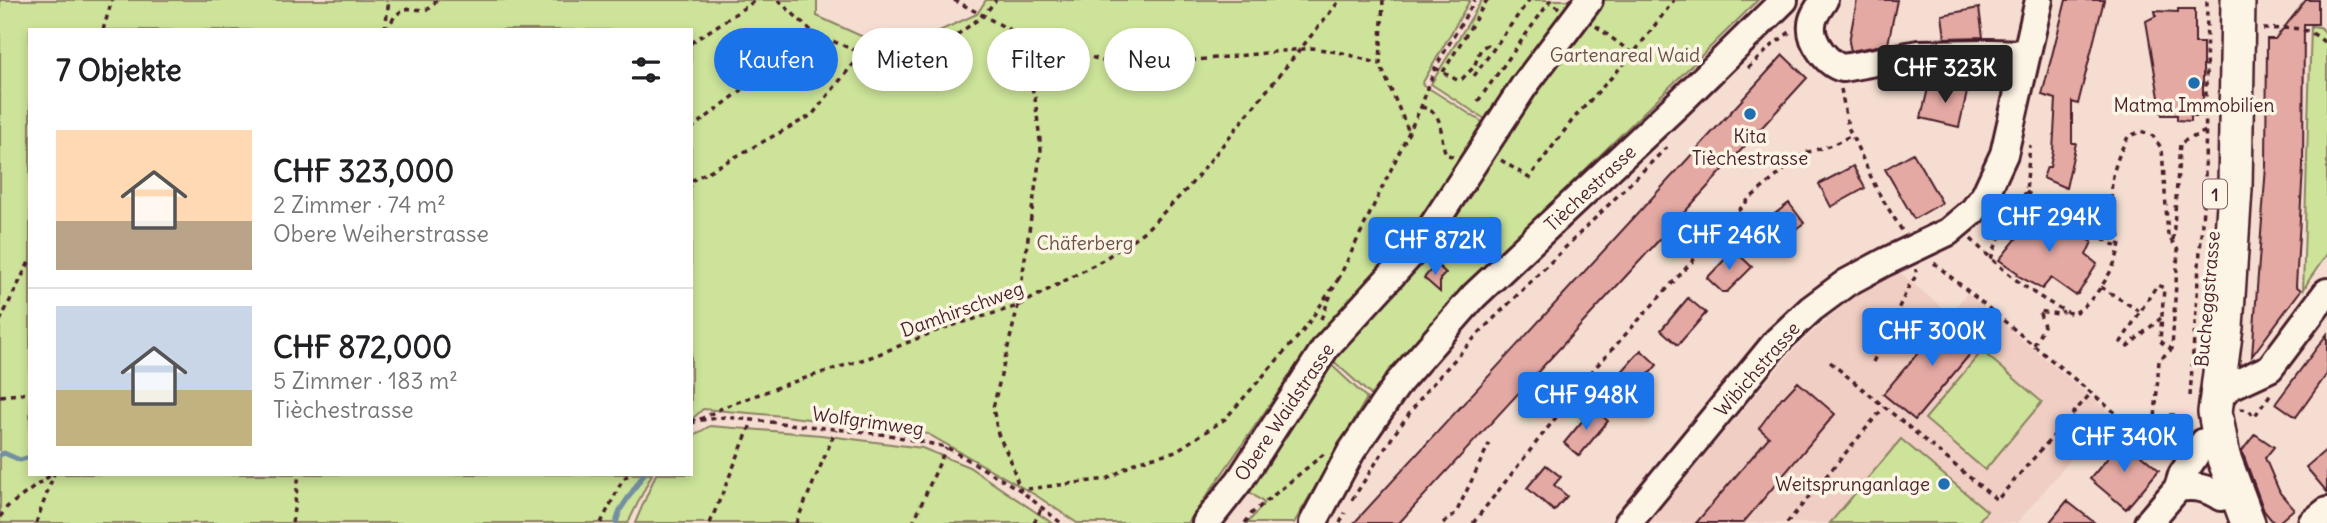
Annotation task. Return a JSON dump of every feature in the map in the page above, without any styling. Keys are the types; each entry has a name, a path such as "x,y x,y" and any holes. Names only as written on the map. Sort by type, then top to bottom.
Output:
{"main road":[{"name":"Bucheggstrasse","path":"2202,398 2217,172 2218,0"},
{"name":"Bucheggstrasse","path":"2224,351 2235,190 2238,0"},
{"name":"1","path":"2224,351 2199,408 2204,442 2226,510"},
{"name":"1","path":"2202,398 2216,423 2223,456 2248,523"}],"street":[{"name":"Tièchestrasse","path":"1313,523 1351,452 1399,382 1474,296 1680,103 1784,0"},
{"path":"1824,0 1811,24 1812,34 1818,47 1837,67 1920,54 2026,54"},
{"name":"Wibichstrasse","path":"1628,523 1777,341 1811,309 1846,283 1885,262 1911,243 1957,225 1973,212 1990,185 2004,154 2039,0"},
{"name":"Obere Waidstrasse","path":"1206,523 1240,480 1326,347 1422,242 1524,86 1586,14"},
{"path":"2202,398 2262,372 2276,362 2327,292"},
{"path":"2224,351 2235,360 2262,372"},
{"path":"2148,523 2178,488 2182,475 2204,442"},
{"path":"2178,488 2199,486 2226,510"},
{"path":"2312,523 2327,511"}],"path":[{"path":"104,28 112,0"},
{"path":"386,28 389,0"},
{"path":"387,28 395,16 404,9 421,11 431,8 436,0"},
{"path":"693,42 756,0"},
{"path":"778,0 808,28"},
{"path":"954,0 1007,28"},
{"path":"967,28 985,15 996,0"},
{"name":"Damhirschweg","path":"693,422 724,407 874,356 941,329 1018,306 1103,260 1146,230 1188,188 1340,0"},
{"path":"1383,0 1380,64 1409,132"},
{"path":"1326,347 1318,334 1321,316 1421,107 1435,68 1475,0"},
{"path":"1443,72 1487,0"},
{"path":"1475,76 1529,0"},
{"path":"1500,159 1530,178 1574,118 1633,54 1674,0"},
{"path":"2202,398 2207,0"},
{"path":"1478,101 1550,1 1586,14 1633,54"},
{"path":"1743,73 1780,39 1811,24"},
{"path":"2254,29 2303,29 2313,32 2327,45"},
{"path":"1435,68 1457,80 1462,79 1474,67 1480,48 1487,46 1493,50"},
{"path":"1090,57 1103,61 1148,65 1313,48 1343,53 1380,64"},
{"path":"693,180 812,115 852,65"},
{"path":"1837,67 1848,127 1878,192 1911,243 2091,393 2165,450 2181,424 2176,415 2170,415 2165,421 2167,428 2171,430"},
{"path":"693,127 741,91"},
{"path":"1033,91 1041,149 1018,306 993,408 998,435 1010,459 1020,490 1107,478 1136,462 1176,451 1225,419 1303,331 1339,278"},
{"path":"1421,107 1429,108 1437,115 1446,154"},
{"path":"1991,260 1997,243 2026,192 2032,122 2014,113"},
{"path":"1957,225 1991,260 2033,292 2072,314 2084,309 2101,286 2119,248 2120,238 2110,198 2112,174 2118,156 2128,137 2140,131 2153,136 2162,149 2168,236 2178,250 2172,349 2159,360 2155,420 2158,429 2171,442"},
{"path":"2173,243 2180,143 2206,131"},
{"path":"1473,523 1594,369 1749,199 1805,153 1832,145 1852,135"},
{"path":"1351,501 1426,391 1478,334 1676,138"},
{"path":"2026,192 2119,248"},
{"path":"0,321 28,264"},
{"path":"1873,362 1916,276"},
{"path":"2161,318 2128,346 2121,342 2157,285 2164,288 2160,341 2172,349"},
{"path":"2101,286 2140,311"},
{"path":"2034,345 2044,326 2039,311 2057,314 2064,311"},
{"path":"1830,362 1997,500 2091,393"},
{"path":"0,396 28,393"},
{"path":"1787,523 1884,407"},
{"path":"2249,410 2254,417"},
{"name":"Wolfgrimweg","path":"693,422 725,417 890,435 946,447 1020,490 1061,523"},
{"path":"710,523 752,422"},
{"path":"796,523 836,430"},
{"path":"1443,523 1457,513 1489,444"},
{"path":"914,523 946,447"},
{"path":"1245,523 1252,513 1331,447"},
{"path":"0,517 7,507 50,476"},
{"path":"36,523 52,476"},
{"path":"292,523 299,476"},
{"path":"601,523 623,479 627,476"},
{"path":"1246,506 1252,513"},
{"path":"1034,523 1041,509"},
{"path":"1340,523 1346,512"}],"shaded area":[{"path":"1898,271 1950,314 1967,293 2110,413 2017,523 1647,523 1795,348 1846,303"}],"green space":[{"name":"Chäferberg","path":"0,0 817,0 817,16 852,32 852,91 973,91 973,28 946,28 977,14 986,0 1470,0 1422,84 1487,125 1427,220 1293,371 1188,523 1077,523 1037,496 928,434 703,409 693,418 693,28 28,28 28,476 651,476 628,523 0,523"},
{"path":"1482,0 1580,0 1491,123 1431,84"},
{"name":"Gartenareal Waid","path":"1597,0 1758,0 1457,296 1372,396 1329,357"},
{"path":"2311,26 2320,27 2327,34 2327,254 2303,291"},
{"path":"1982,351 2042,402 1985,470 1925,419"},
{"path":"1327,361 1367,398 1294,523 1248,523 1264,503 1246,489"},
{"path":"710,426 821,435 922,448 969,467 1052,523 635,523 655,476 693,476 693,436"},
{"path":"1901,439 1987,511 1977,523 1830,523"}],"building":[{"path":"1857,0 1897,0 1888,44 1851,51 1849,42"},
{"path":"2066,0 2104,0 2078,104 2072,102 2072,143 2076,143 2066,188 2043,178 2047,167 2050,167 2053,151 2056,99 2042,95"},
{"path":"2306,0 2318,0 2318,24 2304,24 2303,167 2296,286 2301,290 2252,356 2266,166 2267,39 2275,39"},
{"path":"1979,8 1983,37 1945,38 1942,15"},
{"path":"2178,9 2195,9 2195,43 2203,43 2203,116 2191,116 2191,121 2177,120 2177,115 2162,115 2146,21 2156,16 2155,11 2178,12"},
{"path":"1783,55 1807,78 1649,251 1399,523 1354,523"},
{"path":"1929,84 1953,89 1954,85 1968,88 1959,127 1921,118"},
{"path":"1913,153 1942,203 1914,219 1885,169"},
{"path":"1853,166 1865,188 1831,207 1819,184"},
{"path":"1789,203 1804,223 1774,245 1759,226"},
{"path":"2033,214 2043,234 2052,218 2092,242 2086,255 2097,264 2078,294 2075,295 2051,278 2042,289 2017,275 2018,273 1999,260 2017,238 1997,234"},
{"path":"1734,250 1752,267 1727,292 1722,292 1707,278"},
{"path":"1436,264 1446,273 1440,279 1440,292 1424,278"},
{"path":"1688,298 1706,313 1678,345 1661,330"},
{"path":"1950,315 1981,341 1915,420 1883,394"},
{"path":"2327,334 2327,374 2296,417 2276,403"},
{"path":"1641,350 1657,365 1627,399 1611,384"},
{"path":"1798,382 1835,414 1743,523 1696,523 1769,437 1759,428 1782,397"},
{"path":"1593,408 1608,421 1579,456 1564,443"},
{"path":"2255,434 2274,447 2265,458 2280,493 2294,509 2278,523 2274,523 2264,511 2242,451"},
{"path":"2123,440 2159,470 2126,509 2090,479"},
{"path":"2327,449 2327,492 2306,467"},
{"path":"1546,465 1561,477 1554,485 1567,496 1554,511 1527,488"},
{"path":"2067,501 2095,523 2049,523"}],"waterway":[{"path":"0,455 4,453 20,460 28,458"},
{"path":"616,523 620,510 643,476"}],"place":[{"name":"Matma Immobilien","path":"2194,83"},
{"name":"Kita Tièchestrasse","path":"1750,114"},
{"name":"Weitsprunganlage","path":"1944,484"}]}
